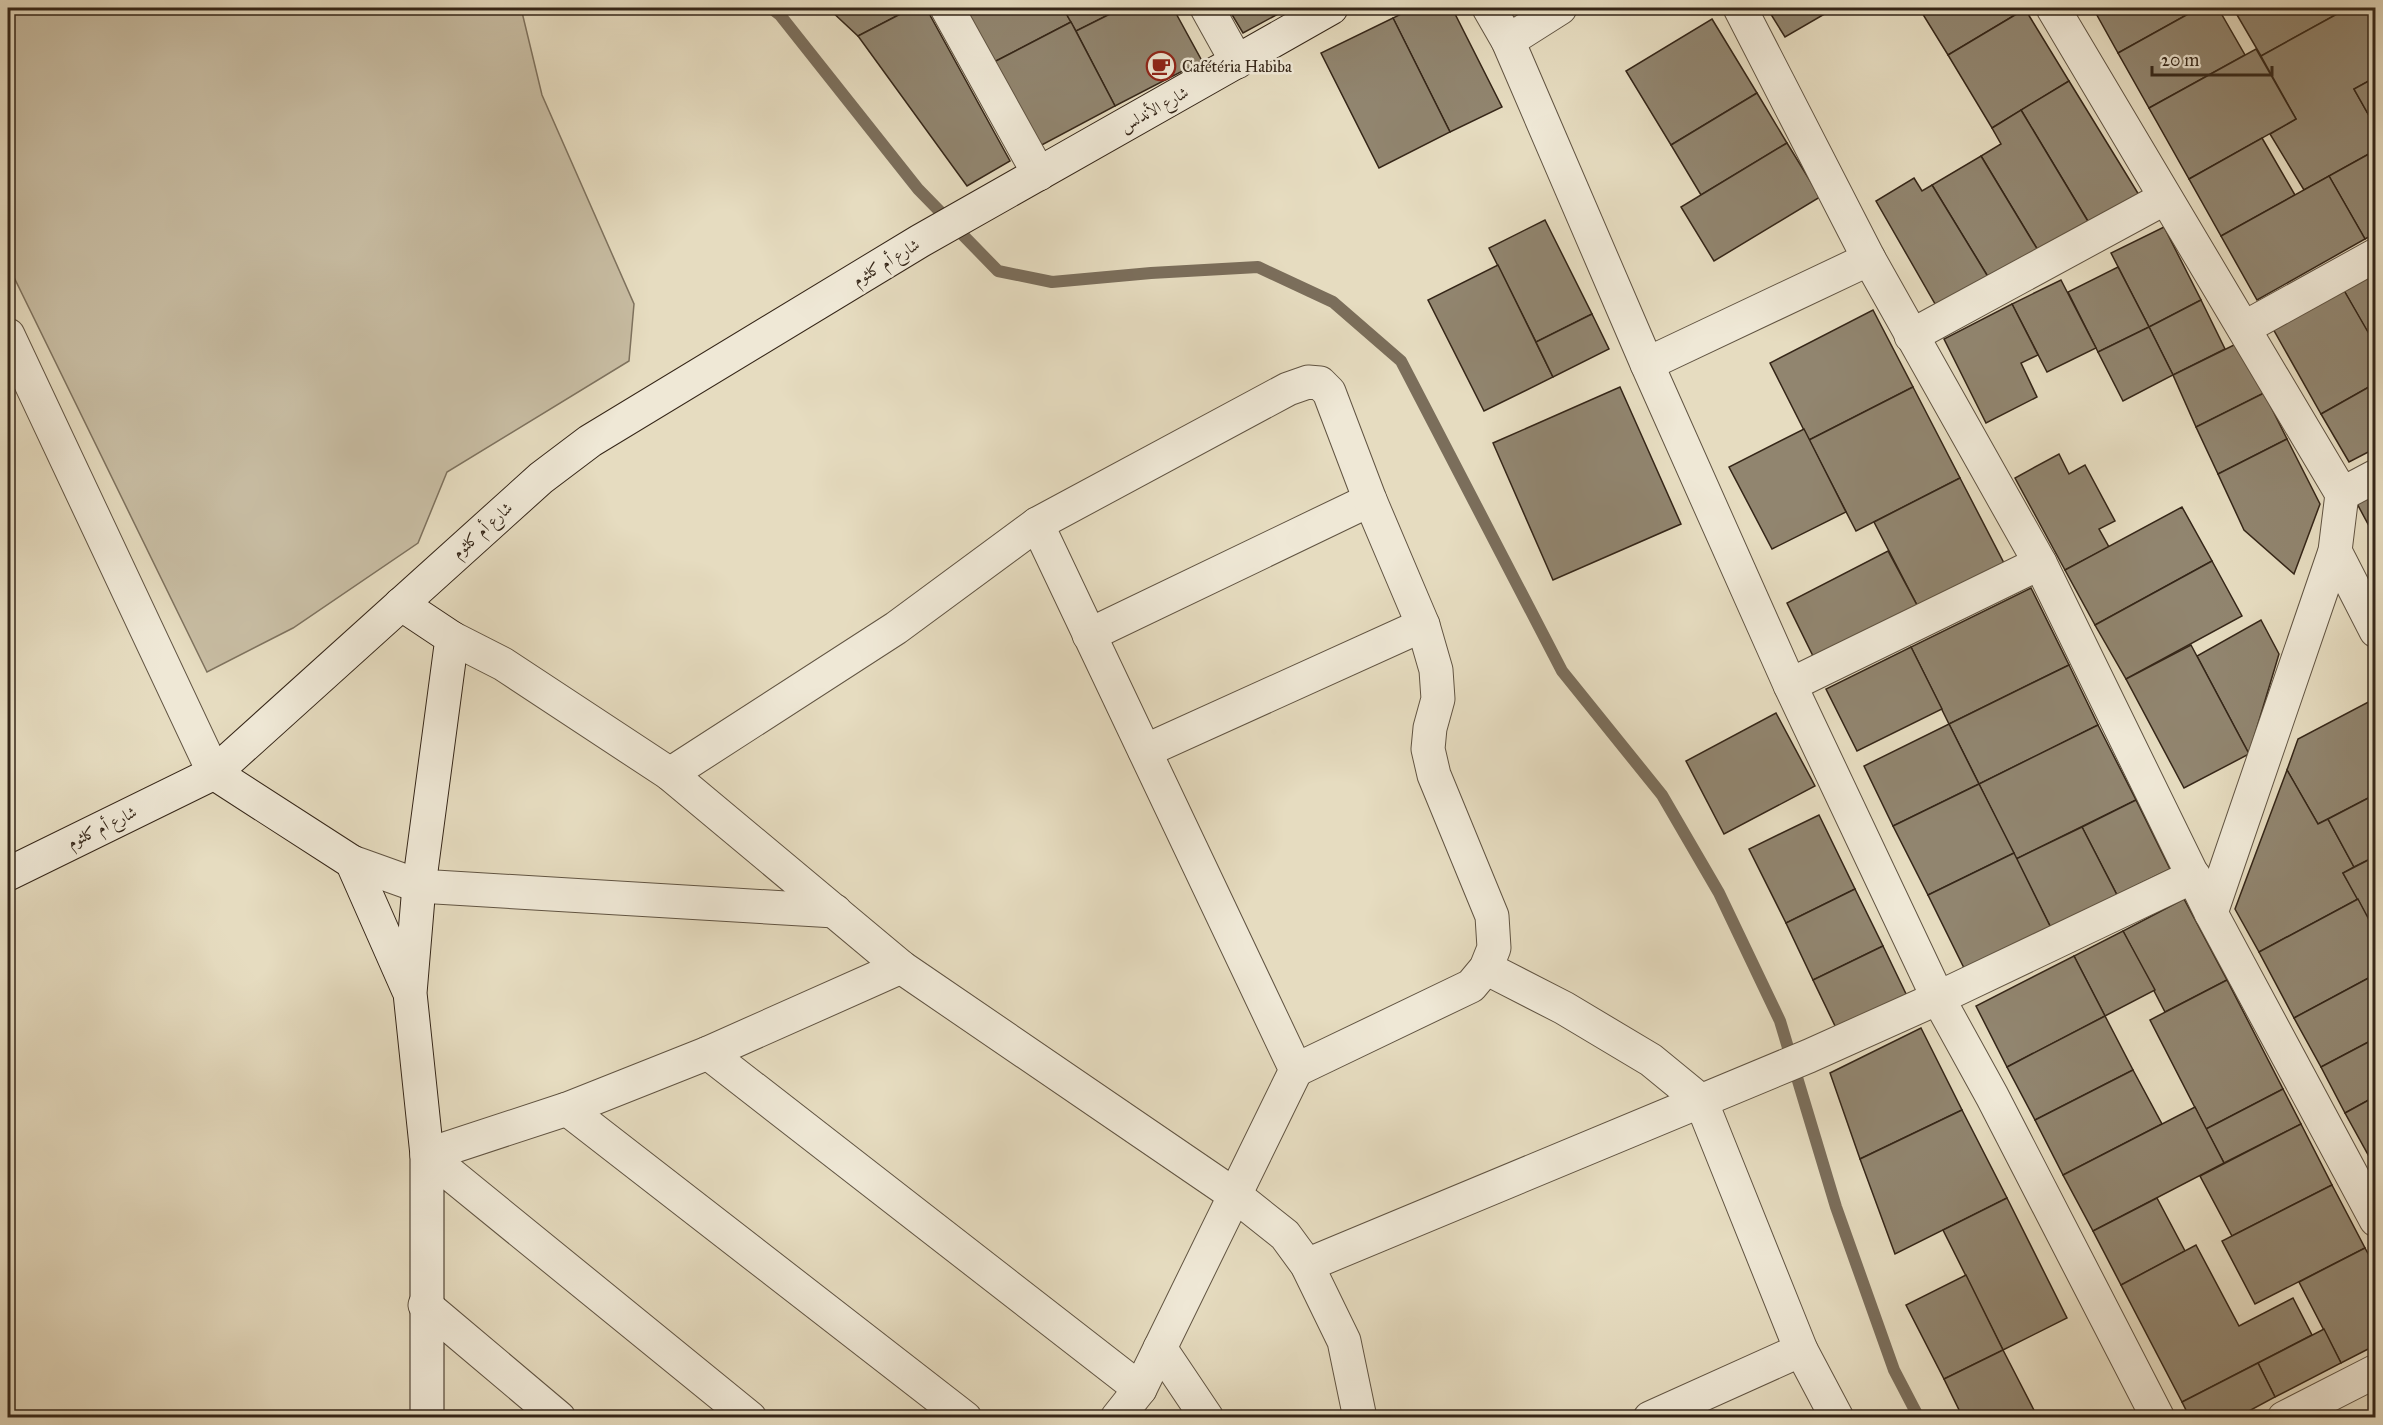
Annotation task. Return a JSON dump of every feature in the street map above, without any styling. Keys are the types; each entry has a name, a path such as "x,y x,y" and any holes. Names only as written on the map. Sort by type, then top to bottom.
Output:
{"street":[{"path":"947,8 1039,174"},
{"path":"1207,8 1238,62"},
{"name":"شارع الأندلس","path":"977,209 1331,8"},
{"path":"1489,8 1508,41 1647,364 1790,685 1938,998 1992,1096 2158,1418"},
{"path":"1508,41 1560,8"},
{"path":"1740,8 1869,259 2040,563 2211,913 2376,1220"},
{"path":"2053,8 2342,494 2335,551 2211,913"},
{"path":"1911,336 2165,198"},
{"name":"شارع أم كلثوم","path":"8,874 214,772 541,478 590,441 920,241 977,209"},
{"path":"2244,328 2376,255"},
{"path":"1647,364 1869,259"},
{"path":"8,335 214,772 352,861 419,886 835,911"},
{"path":"670,774 896,628 1037,524 1288,389 1308,382 1320,383 1329,392 1370,500 1423,625 1437,680 1437,699 1428,749 1434,775 1492,916 1494,948 1486,968 1471,986 1296,1070 1140,1389 1117,1418"},
{"path":"2342,494 2376,476"},
{"path":"1089,635 1370,500"},
{"path":"1037,524 1296,1070"},
{"path":"2335,551 2376,631"},
{"path":"1790,685 2040,563"},
{"path":"401,604 452,638 503,664 670,774 901,967 1236,1196 1285,1235 1307,1265 1344,1341 1360,1418"},
{"path":"1145,751 1423,625"},
{"path":"427,1418 425,1305 427,1155 410,993 419,886 452,638"},
{"path":"352,861 410,993"},
{"path":"1307,1265 1809,1056 1938,998 2194,876"},
{"path":"427,1155 567,1108 708,1053 901,967"},
{"path":"1486,968 1564,1008 1651,1060 1701,1101 1801,1350 1837,1418"},
{"path":"708,1053 1140,1389"},
{"path":"567,1108 965,1418"},
{"path":"427,1155 750,1418"},
{"path":"425,1305 559,1418"},
{"path":"1160,1348 1207,1418"},
{"path":"1650,1418 1801,1350"},
{"path":"2284,1418 2376,1371"}],"shaded area":[{"path":"8,8 521,8 542,95 634,304 629,361 447,472 418,543 293,628 207,672 8,265"}],"building":[{"path":"912,8 858,36 829,9"},
{"path":"912,8 926,8 1010,161 967,186 858,36"},
{"path":"965,8 1063,8 1071,22 994,62"},
{"path":"1063,8 1122,8 1076,31"},
{"path":"1122,8 1173,8 1202,61 1115,106 1076,31"},
{"path":"1228,8 1289,8 1243,33"},
{"path":"1413,8 1452,8 1502,107 1450,132 1393,18"},
{"path":"1767,8 1835,8 1785,37"},
{"path":"1919,8 2025,8 2025,9 1948,55"},
{"path":"2093,8 2199,8 2118,53"},
{"path":"2199,8 2218,8 2245,55 2149,108 2118,53"},
{"path":"2233,8 2348,8 2261,56"},
{"path":"2348,8 2376,8 2376,77 2354,89 2376,128 2376,150 2304,190 2270,134 2296,119 2261,56"},
{"path":"2025,9 2069,81 1992,128 1948,55"},
{"path":"1393,18 1450,132 1379,168 1321,53"},
{"path":"1712,19 1757,93 1671,145 1626,71"},
{"path":"1071,22 1115,106 1038,147 994,62"},
{"path":"2256,49 2296,119 2189,179 2149,108"},
{"path":"2376,77 2376,128 2354,89"},
{"path":"2069,81 2139,195 2089,223 2021,110"},
{"path":"1757,93 1787,143 1701,195 1671,145"},
{"path":"2021,110 2089,223 2039,252 1981,156 2001,144 1992,128"},
{"path":"2262,138 2295,195 2221,236 2189,179"},
{"path":"1787,143 1820,197 1714,261 1681,207"},
{"path":"2376,150 2376,233 2365,239 2329,176"},
{"path":"1981,156 2039,252 1990,280 1932,185"},
{"path":"2329,176 2365,239 2257,300 2221,236"},
{"path":"1914,178 1922,191 1932,185 1990,280 1938,309 1876,201"},
{"path":"1545,220 1592,314 1536,342 1489,248"},
{"path":"2164,227 2201,300 2149,327 2111,253"},
{"path":"1498,265 1553,377 1484,411 1428,300"},
{"path":"2118,267 2149,327 2098,352 2068,292"},
{"path":"2376,268 2376,338 2372,340 2342,287"},
{"path":"2061,280 2096,348 2047,372 2012,304"},
{"path":"2342,287 2376,346 2376,383 2321,414 2272,327"},
{"path":"2201,300 2225,349 2173,375 2149,327"},
{"path":"2012,304 2038,355 2021,363 2037,397 1986,423 1944,339"},
{"path":"1873,310 1913,387 1809,440 1770,363"},
{"path":"1592,314 1609,349 1553,377 1536,342"},
{"path":"2149,327 2173,375 2123,401 2098,352"},
{"path":"2238,343 2264,393 2196,427 2173,375"},
{"path":"2376,383 2376,448 2349,462 2321,414"},
{"path":"1620,387 1681,524 1553,580 1493,443"},
{"path":"1913,387 1960,478 1856,531 1809,440"},
{"path":"2264,393 2287,439 2218,474 2196,427"},
{"path":"1804,429 1846,512 1772,549 1729,467"},
{"path":"2287,439 2320,504 2294,574 2244,530 2218,474"},
{"path":"2059,454 2069,474 2085,465 2115,521 2099,529 2109,547 2065,570 2015,478"},
{"path":"1960,478 2006,567 1918,607 1874,522"},
{"path":"2376,487 2376,539 2354,498"},
{"path":"2182,507 2212,561 2095,625 2065,570"},
{"path":"1888,551 1918,607 1813,656 1787,603"},
{"path":"2212,561 2242,616 2126,679 2095,625"},
{"path":"2031,588 2069,665 1949,724 1911,647"},
{"path":"2261,620 2279,654 2249,754 2197,656"},
{"path":"2191,645 2249,754 2184,788 2126,679"},
{"path":"1911,647 1942,709 1857,751 1826,689"},
{"path":"2069,665 2098,725 1979,784 1949,724"},
{"path":"2376,698 2376,794 2318,824 2287,770 2298,739"},
{"path":"1776,713 1815,786 1724,834 1686,761"},
{"path":"1949,724 1979,784 1893,826 1864,766"},
{"path":"2098,725 2136,800 2016,859 1979,784"},
{"path":"2287,770 2318,824 2328,819 2354,867 2343,873 2358,899 2259,952 2235,909"},
{"path":"1979,784 2014,853 1928,895 1893,826"},
{"path":"2376,794 2376,856 2354,867 2328,819"},
{"path":"2136,800 2170,869 2117,895 2082,827"},
{"path":"1819,815 1855,889 1786,923 1749,849"},
{"path":"2082,827 2117,895 2051,928 2016,859"},
{"path":"2014,853 2051,928 1965,970 1928,895"},
{"path":"2376,856 2376,933 2343,873"},
{"path":"1855,889 1883,946 1813,980 1786,923"},
{"path":"2184,899 2227,980 2165,1012 2123,931"},
{"path":"2358,899 2376,933 2376,974 2294,1018 2259,952"},
{"path":"2123,931 2155,990 2105,1016 2074,956"},
{"path":"1883,946 1907,996 1837,1030 1813,980"},
{"path":"2074,956 2105,1016 2007,1067 1976,1006"},
{"path":"2376,974 2376,1038 2321,1067 2294,1018"},
{"path":"2227,980 2283,1089 2206,1129 2150,1020"},
{"path":"2105,1016 2133,1070 2035,1120 2007,1067"},
{"path":"1921,1028 1962,1110 1860,1159 1830,1073"},
{"path":"2376,1038 2376,1096 2345,1113 2321,1067"},
{"path":"2133,1070 2162,1124 2063,1175 2035,1120"},
{"path":"2283,1089 2301,1124 2224,1163 2206,1129"},
{"path":"2376,1096 2376,1169 2345,1113"},
{"path":"2195,1107 2224,1163 2093,1231 2063,1175"},
{"path":"1962,1110 2007,1198 1895,1254 1860,1159"},
{"path":"2301,1124 2332,1185 2232,1236 2200,1176"},
{"path":"2332,1185 2365,1248 2255,1304 2222,1241"},
{"path":"2007,1198 2067,1318 2003,1350 1943,1230"},
{"path":"2157,1198 2185,1251 2121,1285 2093,1231"},
{"path":"2196,1245 2239,1326 2293,1298 2312,1335 2182,1402 2121,1285"},
{"path":"2365,1248 2376,1268 2376,1345 2341,1363 2299,1282"},
{"path":"1966,1275 2003,1350 1944,1379 1906,1305"},
{"path":"2324,1329 2341,1363 2275,1397 2258,1363"},
{"path":"2003,1350 2038,1418 1963,1418 1944,1379"},
{"path":"2258,1363 2275,1397 2236,1418 2190,1418 2182,1402"}],"waterway":[{"path":"771,8 780,15 918,189 998,271 1052,282 1258,267 1333,302 1401,361 1562,671 1662,795 1719,893 1780,1021 1836,1207 1894,1370 1919,1418"}],"place":[{"name":"Cafétéria Habiba","path":"1161,66"}]}
